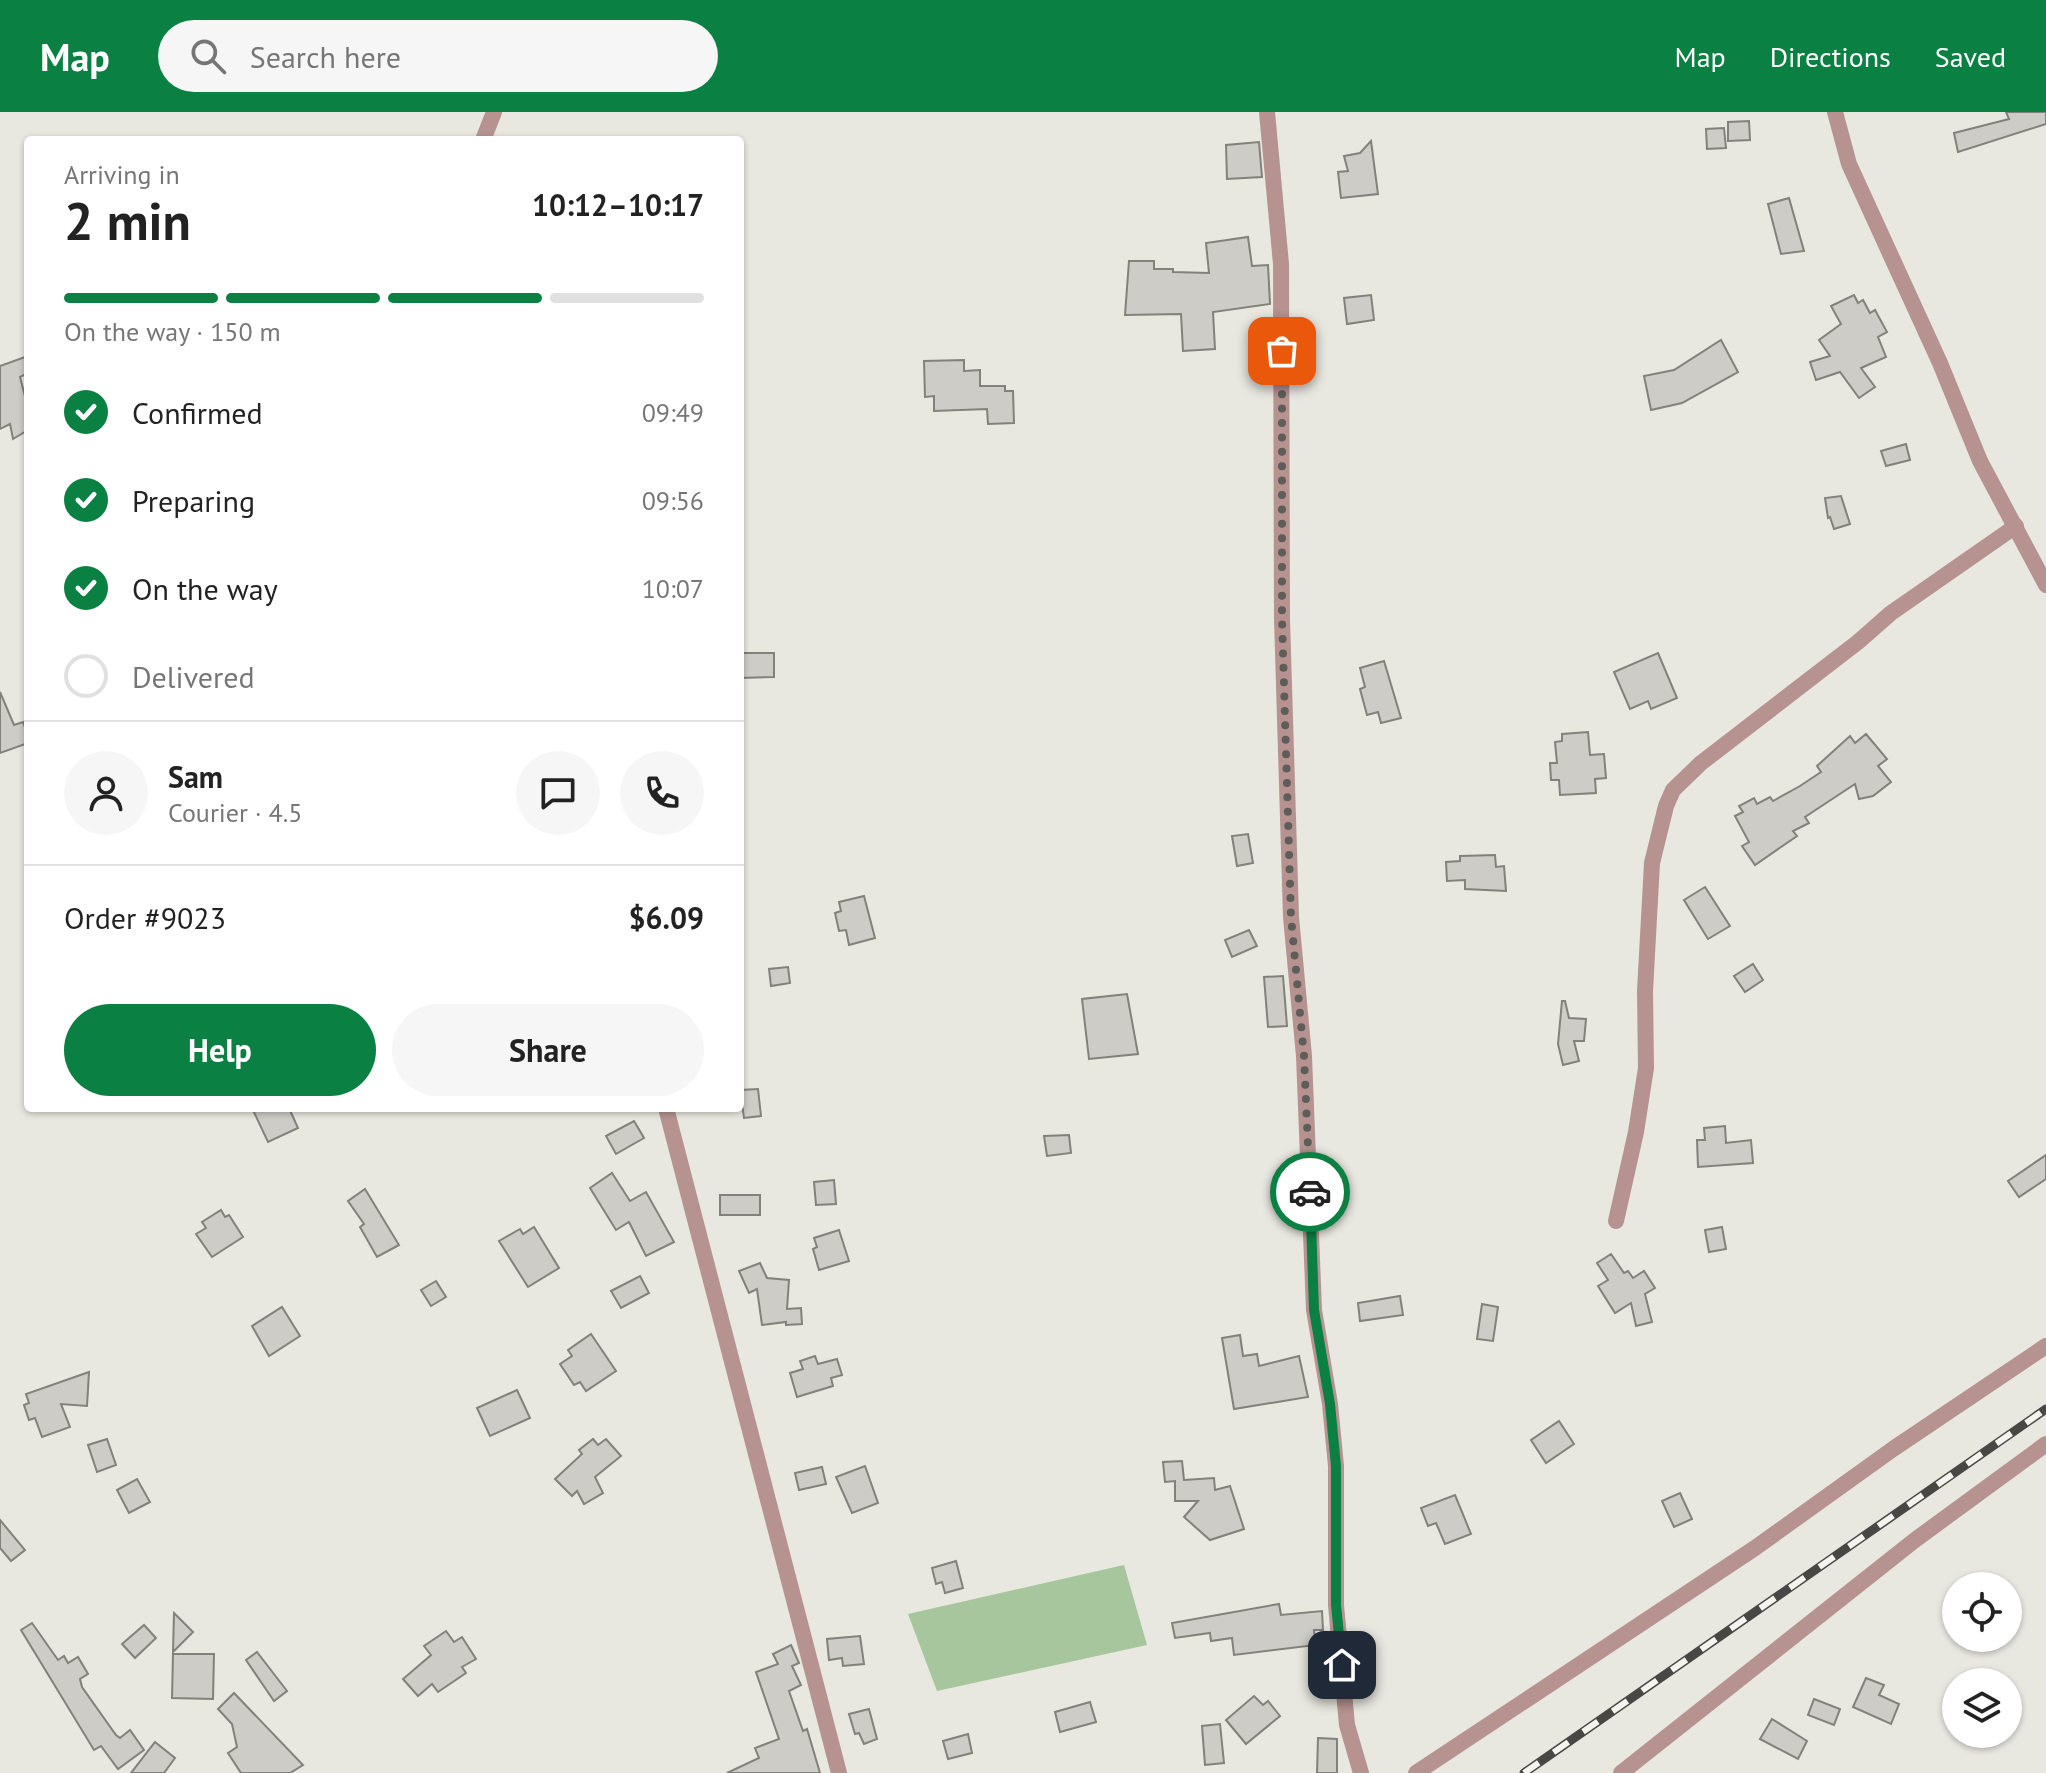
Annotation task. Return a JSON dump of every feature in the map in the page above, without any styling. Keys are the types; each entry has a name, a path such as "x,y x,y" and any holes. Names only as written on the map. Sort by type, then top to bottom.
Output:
{"street":[{"path":"485,136 494,112"},
{"path":"1267,112 1281,264 1282,619 1291,917 1304,1056 1314,1310 1330,1404 1336,1466 1336,1605 1347,1725 1361,1773"},
{"path":"1835,112 1849,164 1940,363 1980,461 2044,575"},
{"path":"1616,1221 1636,1132 1646,1068 1645,991 1652,863 1673,790 1701,763 1891,613 2016,526"},
{"path":"667,1112 839,1773"},
{"path":"1416,1773 1755,1548 1893,1449 2046,1346"},
{"path":"1621,1773 1915,1540 2046,1444"}],"green space":[{"path":"1124,1565 1147,1645 937,1691 908,1614"}],"building":[{"path":"2006,112 2046,112 2046,124 1958,152 1954,133 2009,119"},
{"path":"1749,121 1750,140 1728,141 1728,122"},
{"path":"1724,128 1726,148 1707,149 1706,129"},
{"path":"1371,141 1378,194 1341,198 1338,172 1348,171 1344,156 1360,153"},
{"path":"1259,142 1262,177 1227,179 1226,145"},
{"path":"1789,198 1804,251 1781,254 1768,204"},
{"path":"1248,237 1252,266 1268,265 1270,304 1213,312 1215,349 1183,351 1181,314 1125,315 1129,261 1154,261 1154,269 1173,269 1173,272 1209,273 1206,243"},
{"path":"1371,295 1374,320 1347,324 1344,298"},
{"path":"1854,295 1858,303 1863,300 1870,313 1875,310 1887,332 1878,337 1886,357 1861,368 1875,387 1859,398 1840,372 1816,380 1810,362 1830,356 1819,340 1841,324 1831,306"},
{"path":"1721,340 1738,372 1682,403 1651,410 1644,376 1674,370"},
{"path":"24,357 24,375 20,377 24,392 24,432 13,439 10,424 0,429 0,366"},
{"path":"964,360 964,371 980,370 980,386 1005,386 1005,391 1013,391 1014,423 988,424 987,409 934,411 934,396 925,397 924,361"},
{"path":"1906,444 1910,460 1886,466 1881,451"},
{"path":"1841,496 1850,524 1834,529 1828,518 1825,498"},
{"path":"744,653 774,653 774,677 744,678"},
{"path":"1658,653 1677,698 1651,709 1648,701 1630,709 1614,672"},
{"path":"1384,661 1401,718 1381,723 1378,712 1367,715 1360,689 1365,687 1360,668"},
{"path":"0,692 14,725 23,722 24,744 0,753"},
{"path":"1588,732 1590,755 1604,754 1606,778 1595,779 1596,793 1560,795 1559,780 1551,780 1550,763 1557,763 1555,742 1562,741 1562,734"},
{"path":"1866,734 1887,759 1878,766 1891,782 1873,796 1859,799 1855,784 1805,817 1809,823 1793,831 1797,836 1755,865 1742,846 1749,842 1735,816 1743,812 1739,806 1754,798 1757,804 1770,797 1773,801 1800,786 1821,772 1817,766 1850,736 1855,743"},
{"path":"1248,834 1253,863 1237,866 1232,836"},
{"path":"1495,855 1496,867 1504,866 1506,891 1465,889 1465,880 1447,881 1446,862 1460,861 1460,856"},
{"path":"1705,887 1730,926 1708,939 1684,900"},
{"path":"864,896 875,938 849,945 846,930 839,931 835,913 841,911 839,902"},
{"path":"1249,930 1257,946 1232,957 1225,940"},
{"path":"1753,964 1763,980 1745,992 1734,976"},
{"path":"788,967 790,983 771,986 769,969"},
{"path":"1283,976 1287,1026 1268,1027 1264,977"},
{"path":"1127,994 1138,1054 1089,1059 1082,999"},
{"path":"1562,1001 1565,1001 1569,1018 1586,1019 1584,1041 1574,1041 1579,1061 1563,1065 1558,1044"},
{"path":"758,1089 761,1116 744,1118 744,1090"},
{"path":"254,1112 291,1112 298,1128 268,1142"},
{"path":"634,1121 644,1138 616,1154 606,1136"},
{"path":"1725,1126 1726,1143 1751,1140 1753,1163 1698,1167 1697,1140 1705,1140 1704,1128"},
{"path":"1069,1135 1071,1153 1047,1156 1044,1136"},
{"path":"2046,1155 2046,1179 2019,1197 2008,1181"},
{"path":"612,1173 630,1201 646,1192 674,1242 646,1256 629,1222 616,1230 590,1188"},
{"path":"834,1180 836,1204 816,1205 814,1182"},
{"path":"365,1189 399,1245 377,1257 360,1227 364,1224 348,1201"},
{"path":"720,1195 760,1195 760,1215 720,1215"},
{"path":"221,1210 225,1217 229,1215 243,1237 212,1257 196,1234 206,1228 202,1222"},
{"path":"534,1227 559,1268 528,1287 499,1241 520,1229 523,1234"},
{"path":"1722,1227 1726,1249 1709,1252 1705,1230"},
{"path":"839,1230 849,1261 819,1270 813,1249 817,1247 814,1238"},
{"path":"1611,1254 1624,1273 1628,1271 1633,1278 1644,1271 1655,1288 1645,1294 1652,1322 1636,1326 1631,1303 1615,1313 1598,1286 1608,1280 1597,1263"},
{"path":"760,1263 767,1278 789,1280 787,1309 801,1308 802,1324 762,1325 757,1289 749,1293 739,1271"},
{"path":"640,1276 649,1293 621,1308 611,1291"},
{"path":"436,1281 446,1297 431,1306 421,1290"},
{"path":"1400,1296 1403,1315 1360,1321 1358,1303"},
{"path":"1482,1304 1498,1307 1493,1341 1477,1339"},
{"path":"282,1307 300,1336 269,1356 252,1326"},
{"path":"591,1334 616,1371 586,1391 580,1382 574,1385 560,1364 572,1356 568,1350"},
{"path":"1240,1335 1243,1356 1257,1354 1259,1366 1299,1356 1308,1397 1234,1409 1222,1338"},
{"path":"815,1356 818,1364 837,1359 842,1375 831,1378 833,1386 797,1397 790,1373 803,1369 800,1361"},
{"path":"89,1372 87,1406 61,1404 70,1427 42,1437 35,1418 29,1420 24,1405 29,1403 26,1394"},
{"path":"517,1390 530,1418 490,1436 477,1408"},
{"path":"1559,1421 1574,1444 1546,1463 1531,1440"},
{"path":"107,1439 116,1465 97,1472 88,1445"},
{"path":"593,1439 598,1445 606,1439 621,1456 595,1477 603,1493 584,1504 577,1491 572,1496 555,1479 582,1454 579,1450"},
{"path":"1182,1461 1184,1480 1214,1478 1215,1490 1230,1486 1244,1529 1210,1540 1184,1517 1198,1501 1175,1501 1175,1481 1165,1482 1163,1462"},
{"path":"865,1466 878,1503 852,1513 836,1477"},
{"path":"822,1467 826,1484 799,1490 795,1473"},
{"path":"137,1479 150,1502 129,1513 117,1490"},
{"path":"1680,1493 1692,1519 1674,1527 1662,1501"},
{"path":"1455,1495 1471,1534 1445,1544 1436,1523 1428,1526 1421,1508"},
{"path":"0,1520 25,1550 11,1561 0,1548"},
{"path":"956,1561 963,1588 945,1593 942,1582 936,1584 932,1568"},
{"path":"1279,1604 1281,1615 1322,1611 1323,1630 1314,1630 1316,1645 1234,1655 1232,1638 1211,1641 1210,1633 1175,1638 1172,1623"},
{"path":"174,1613 193,1632 173,1652"},
{"path":"32,1623 58,1660 64,1656 68,1663 78,1657 88,1674 80,1679 82,1687 116,1735 120,1738 130,1730 144,1750 118,1769 101,1746 94,1750 21,1630"},
{"path":"144,1625 156,1638 135,1658 122,1644"},
{"path":"446,1631 454,1642 462,1637 476,1659 462,1667 466,1673 438,1692 432,1684 418,1696 403,1679 431,1655 424,1646"},
{"path":"860,1636 864,1664 843,1666 842,1658 829,1660 827,1639"},
{"path":"791,1645 799,1663 792,1666 801,1685 789,1691 803,1731 807,1729 820,1773 727,1773 759,1758 755,1748 779,1739 756,1672 778,1664 773,1654"},
{"path":"257,1652 287,1691 274,1701 246,1660"},
{"path":"173,1654 214,1654 213,1699 172,1698"},
{"path":"1866,1678 1884,1685 1879,1695 1899,1704 1891,1724 1853,1707"},
{"path":"234,1693 303,1765 290,1773 241,1773 228,1753 237,1747 232,1724 218,1709"},
{"path":"1254,1696 1263,1705 1268,1701 1280,1716 1246,1744 1226,1720"},
{"path":"1814,1699 1840,1709 1834,1725 1808,1715"},
{"path":"1090,1702 1096,1722 1060,1732 1055,1712"},
{"path":"869,1709 877,1739 864,1744 859,1733 855,1734 849,1714"},
{"path":"1772,1719 1807,1741 1798,1759 1760,1739"},
{"path":"1220,1724 1224,1763 1205,1765 1202,1726"},
{"path":"968,1734 972,1753 948,1759 943,1741"},
{"path":"1318,1738 1337,1739 1337,1773 1317,1773"},
{"path":"155,1742 175,1758 164,1773 131,1773"}],"railway":[{"path":"1524,1773 2046,1409"}],"way so far":[{"path":"1282,351 1282,619 1291,917 1304,1056 1310,1192"}],"route":[{"path":"1310,1192 1314,1310 1330,1404 1336,1466 1336,1605 1342,1665"}]}
